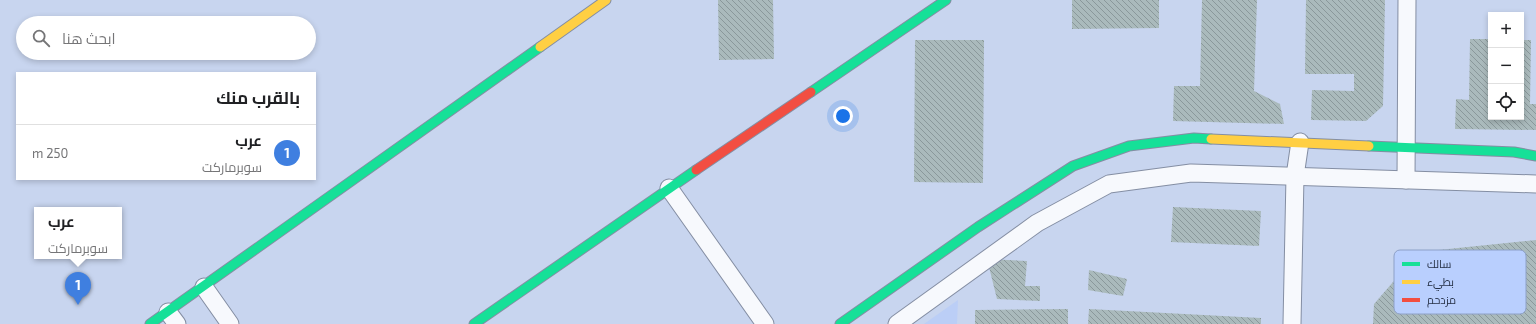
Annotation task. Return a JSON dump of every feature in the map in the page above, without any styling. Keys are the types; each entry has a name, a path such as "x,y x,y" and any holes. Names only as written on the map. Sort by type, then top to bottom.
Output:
{"street":[{"path":"150,324 172,318 204,287 606,0"},
{"path":"474,324 669,188 946,0"},
{"path":"1406,180 1407,0"},
{"path":"840,324 978,228 1073,166 1129,146 1194,138 1514,152 1536,156"},
{"path":"1292,324 1295,176 1300,142"},
{"path":"897,324 1037,223 1109,184 1191,173 1536,184"},
{"path":"669,188 765,324"},
{"path":"204,287 230,324"}],"shaded area":[{"path":"958,300 957,324 924,324"}],"building":[{"path":"718,0 773,0 774,59 719,60"},
{"path":"1072,0 1159,0 1159,28 1072,29"},
{"path":"1202,0 1257,0 1254,91 1280,104 1284,124 1173,121 1174,86 1200,86"},
{"path":"1306,0 1385,0 1383,106 1366,121 1311,120 1312,90 1354,91 1354,74 1305,74"},
{"path":"1470,39 1488,39 1488,120 1524,120 1524,40 1531,40 1530,104 1536,104 1536,130 1455,129 1456,99 1469,100"},
{"path":"915,40 984,40 983,183 914,182"},
{"path":"1173,207 1261,211 1259,246 1171,242"},
{"path":"1536,240 1536,324 1373,324 1374,304 1394,281 1394,314 1526,314 1526,250 1438,250"},
{"path":"987,259 1027,261 1025,286 1040,286 1040,301 997,299"},
{"path":"1089,270 1127,279 1123,296 1088,290"},
{"path":"1068,309 1068,324 975,324 975,310"},
{"path":"1089,309 1261,318 1261,324 1088,324"}],"traffic: fast":[{"path":"811,92 946,0"},
{"path":"150,324 540,47"},
{"path":"840,324 978,227 1073,166 1129,146 1194,138 1211,139"},
{"path":"1369,146 1514,152 1536,156"},
{"path":"474,324 696,170"}],"traffic: slow":[{"path":"540,47 606,0"},
{"path":"1211,139 1369,146"}],"traffic: jam":[{"path":"696,170 811,92"}],"place":[{"name":"عرب","path":"78,305"}]}
